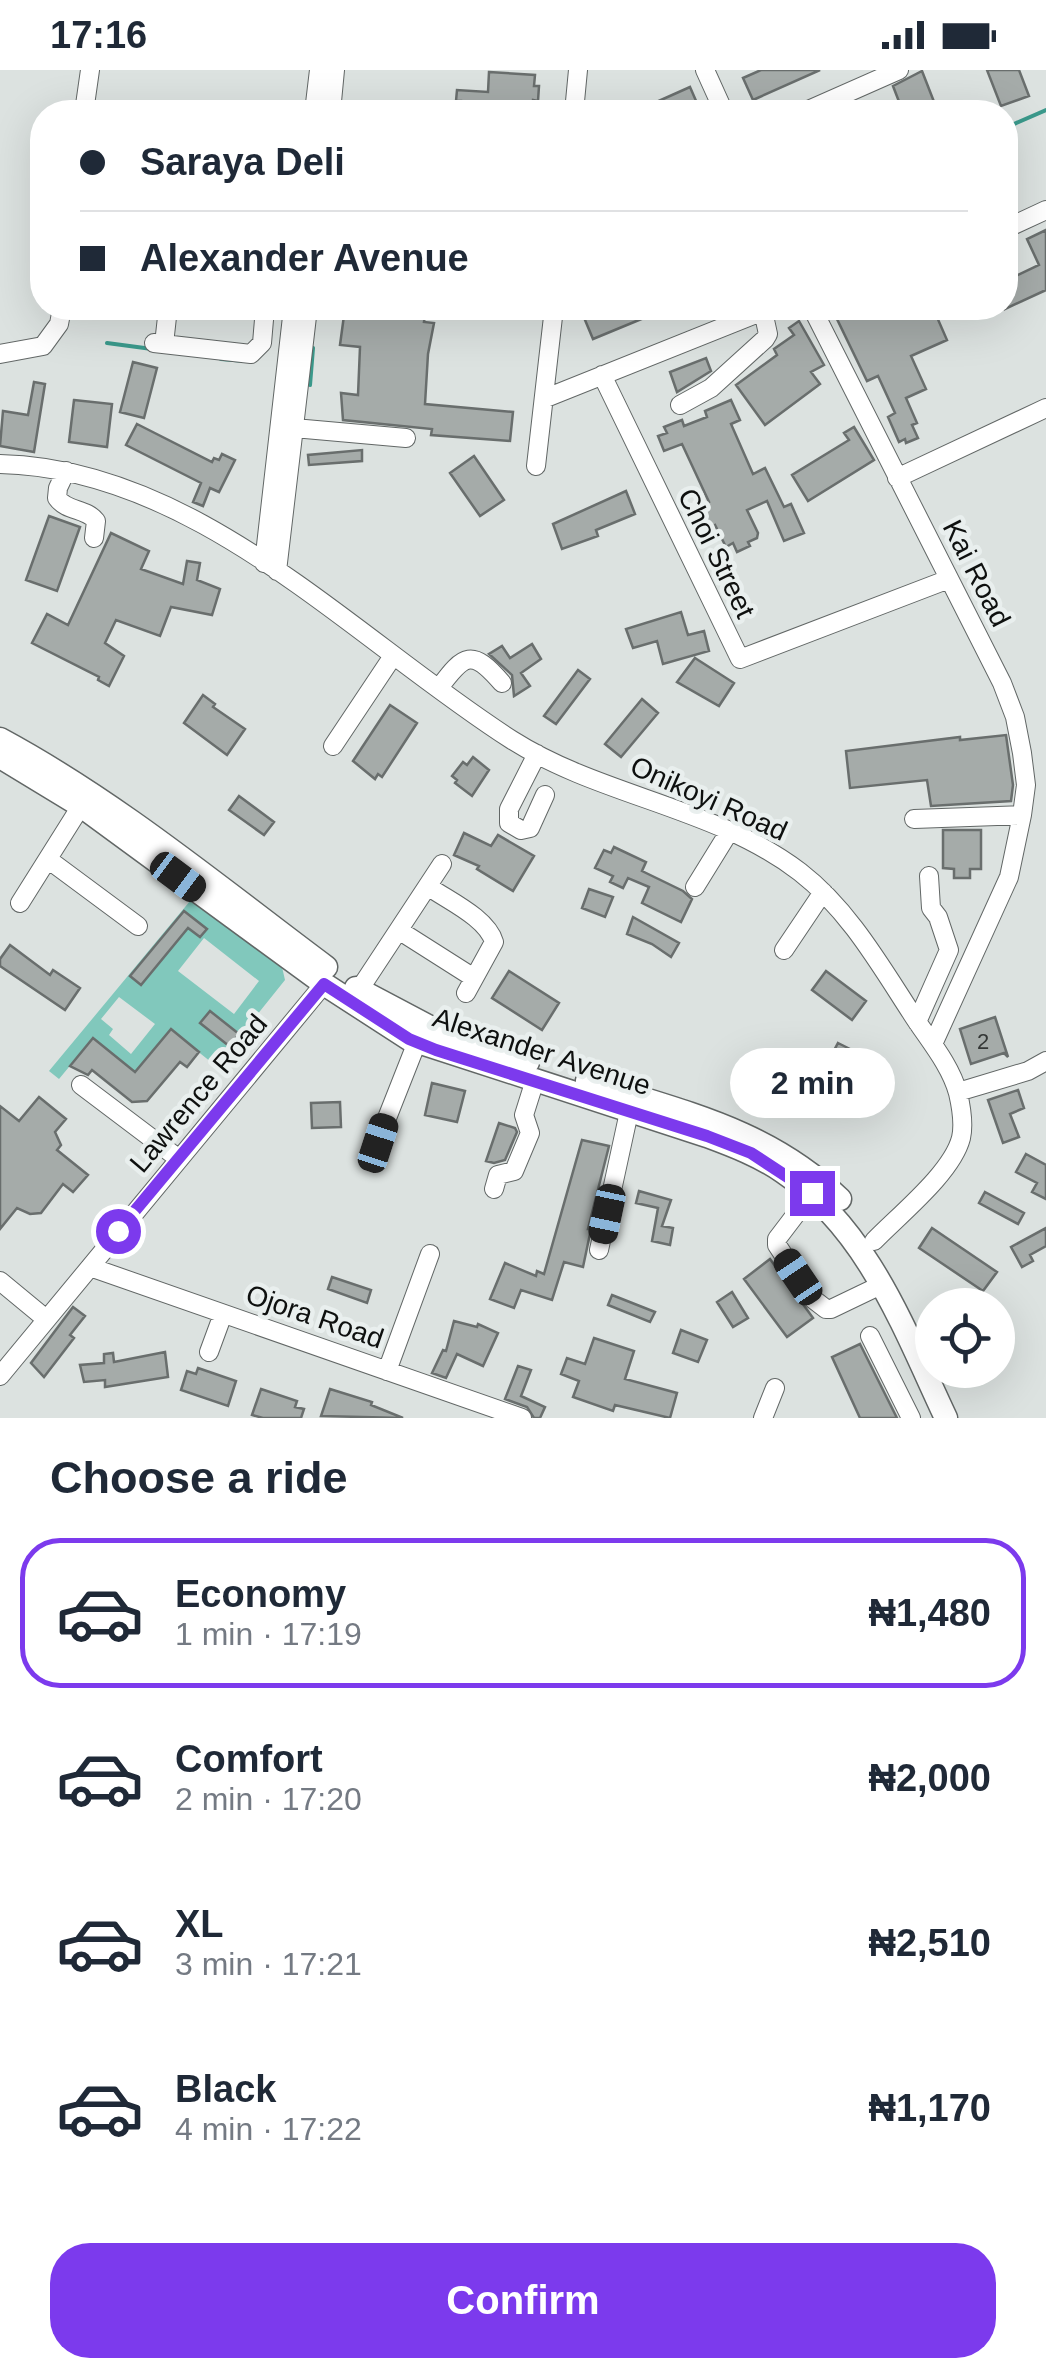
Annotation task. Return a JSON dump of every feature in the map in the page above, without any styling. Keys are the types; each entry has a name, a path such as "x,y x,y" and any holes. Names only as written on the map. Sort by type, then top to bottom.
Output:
{"main road":[{"name":"Alexander Avenue","path":"0,739 124,816 358,990 443,1034 758,1139 814,1174 850,1209 874,1242 915,1323"},
{"name":"Alexander Avenue","path":"0,757 81,806 324,984 417,1042 751,1153 812,1193 856,1240 946,1418"},
{"path":"948,1388 962,1418"}],"street":[{"path":"86,100 90,70"},
{"path":"315,100 319,70"},
{"path":"332,100 336,70"},
{"path":"575,100 578,70"},
{"path":"705,70 719,100"},
{"path":"825,100 867,76 899,70"},
{"path":"1018,223 1046,210"},
{"path":"0,354 43,346 60,320"},
{"path":"165,320 159,344 245,354 256,352 262,343 264,320"},
{"path":"279,320 279,350 287,359"},
{"path":"270,567 291,320"},
{"path":"270,567 294,428 307,320"},
{"path":"536,466 553,320"},
{"path":"546,398 740,320"},
{"path":"680,405 710,388 765,339 767,320"},
{"name":"Kai Road","path":"826,320 897,478 1002,682 1015,717 1026,785 1009,877 933,1044"},
{"name":"Choi Street","path":"602,376 740,659 949,579"},
{"path":"897,478 1046,408"},
{"path":"294,428 406,438"},
{"name":"Onikoyi Road","path":"0,464 66,472 127,489 204,526 270,567 537,754 729,832 772,853 823,892 879,962 933,1044 958,1092 962,1134 948,1164 874,1242"},
{"path":"66,472 57,498 68,508 91,515 96,522 94,538"},
{"path":"333,746 393,656"},
{"path":"439,688 459,662 472,658 483,661 502,683"},
{"path":"537,754 509,810 508,823 521,830 530,828 544,795"},
{"path":"20,903 81,806"},
{"path":"914,818 1022,815"},
{"path":"695,887 729,832"},
{"path":"49,860 138,926"},
{"path":"358,990 442,864"},
{"path":"918,1022 949,950 931,908 928,876"},
{"path":"400,931 470,986 494,937 429,888"},
{"path":"784,950 823,892"},
{"name":"Lawrence Road","path":"0,1376 324,984"},
{"path":"372,1156 417,1042"},
{"path":"958,1092 1028,1071 1046,1061"},
{"path":"494,1189 498,1175 514,1171 530,1133 524,1115 534,1080"},
{"path":"81,1085 179,1159"},
{"path":"599,1250 630,1112"},
{"path":"798,1277 776,1245 777,1239 812,1193"},
{"path":"387,1371 430,1254"},
{"name":"Ojora Road","path":"90,1267 522,1418"},
{"path":"0,1281 46,1319"},
{"path":"813,1300 832,1308 881,1285"},
{"path":"209,1352 224,1314"},
{"path":"870,1336 911,1418"},
{"path":"762,1418 775,1388"}],"green space":[{"path":"190,901 282,967 285,980 216,1066 171,1030 135,1072 93,1038 59,1079 49,1071","holes":["204,938 259,981 234,1014 178,971","119,997 155,1024 131,1054 109,1035 113,1029 101,1019"]}],"building":[{"path":"761,70 820,70 753,100 743,78"},
{"path":"987,70 1019,70 1029,96 999,100"},
{"path":"922,71 933,100 898,100 893,86"},
{"path":"489,72 535,75 534,86 539,86 538,100 456,100 457,90 488,92"},
{"path":"690,87 696,100 661,100"},
{"path":"1046,230 1046,290 1018,303 1018,275 1039,265 1027,239"},
{"path":"343,320 434,323 425,404 513,412 510,441 431,435 432,429 343,420 341,393 358,395 360,347 340,345"},
{"path":"585,320 639,320 593,339"},
{"path":"837,320 938,320 947,340 911,356 926,389 906,398 917,423 912,425 918,438 899,442 888,417 895,413 878,376 867,381"},
{"path":"799,321 824,365 811,372 820,384 765,425 736,385 777,355 774,349 794,335 789,328"},
{"path":"706,358 711,371 677,392 670,372"},
{"path":"133,362 157,368 144,418 120,412"},
{"path":"34,382 45,384 34,452 0,446 3,411 28,415"},
{"path":"74,400 112,404 107,447 69,442"},
{"path":"731,400 740,420 731,424 753,474 765,468 784,507 791,504 804,533 784,541 767,501 747,510 757,538 737,552 733,543 726,547 715,525 711,527 701,506 709,502 682,444 664,451 658,436 667,433 664,427 682,420 684,426 707,417 705,411"},
{"path":"137,424 212,462 222,454 235,460 219,492 210,488 203,506 193,502 201,483 126,445"},
{"path":"854,427 874,460 808,501 792,475 849,440 844,433"},
{"path":"362,450 362,461 309,465 308,455"},
{"path":"474,456 504,500 480,516 450,473"},
{"path":"626,491 635,514 596,530 598,536 562,549 553,524"},
{"path":"49,516 80,527 57,591 26,580"},
{"path":"111,533 149,551 141,569 183,584 187,561 200,563 197,580 220,589 212,615 171,607 160,636 116,620 105,643 124,656 109,686 32,643 47,614 68,625"},
{"path":"681,612 688,635 704,631 709,651 663,664 657,641 633,648 626,629"},
{"path":"532,644 541,659 521,673 530,686 514,696 512,675 489,654 502,646 510,658"},
{"path":"695,658 734,683 719,706 677,682"},
{"path":"578,670 590,679 556,724 544,716"},
{"path":"203,695 215,704 213,707 245,729 227,755 184,723"},
{"path":"642,699 658,713 621,757 605,744"},
{"path":"390,705 417,723 382,777 378,774 375,779 353,761"},
{"path":"1006,735 1013,785 1011,801 931,806 927,780 850,788 846,751"},
{"path":"473,757 489,770 472,796 452,776 463,762 467,765"},
{"path":"239,796 274,822 264,835 229,810"},
{"path":"943,830 981,830 981,869 970,869 970,878 954,878 954,869 943,868"},
{"path":"464,833 491,846 498,835 534,856 513,891 477,869 479,866 454,855"},
{"path":"614,847 646,862 642,871 692,899 681,922 642,903 649,887 628,878 623,888 610,882 613,876 595,868 604,850 611,853"},
{"path":"589,889 613,897 605,917 582,908"},
{"path":"184,911 207,929 200,937 188,928 141,985 130,976"},
{"path":"633,917 679,943 671,957 627,934"},
{"path":"10,945 50,975 53,970 80,988 65,1010 0,966 0,959"},
{"path":"509,971 559,1003 542,1030 492,998"},
{"path":"826,971 866,1001 852,1020 812,990"},
{"path":"210,1011 239,1034 229,1046 200,1023"},
{"path":"995,1017 1008,1057 1004,1053 971,1064 960,1029"},
{"path":"171,1029 199,1052 187,1067 180,1062 147,1101 132,1102 92,1070 88,1075 70,1066 93,1038 135,1072"},
{"path":"838,1043 874,1061 867,1076 830,1058"},
{"path":"755,1059 775,1075 762,1092 741,1076"},
{"path":"432,1083 465,1091 457,1122 425,1115"},
{"path":"1018,1090 1024,1108 1010,1114 1019,1137 1003,1143 988,1100"},
{"path":"39,1097 66,1119 55,1132 61,1145 57,1150 88,1175 73,1192 63,1184 41,1213 30,1214 17,1208 0,1229 0,1106 19,1121"},
{"path":"340,1102 341,1127 312,1128 311,1103"},
{"path":"499,1123 517,1132 505,1160 494,1163 486,1161"},
{"path":"582,1140 609,1146 588,1229 583,1267 564,1262 552,1300 521,1290 514,1308 490,1299 505,1263 536,1276 537,1271 544,1274"},
{"path":"1026,1154 1046,1165 1046,1199 1032,1192 1037,1183 1016,1172"},
{"path":"639,1191 671,1200 662,1226 673,1228 670,1245 652,1241 658,1208 636,1203"},
{"path":"985,1192 1024,1213 1018,1224 979,1203"},
{"path":"932,1228 997,1272 985,1288 979,1288 919,1248"},
{"path":"1046,1228 1046,1246 1030,1255 1033,1261 1022,1267 1011,1247"},
{"path":"770,1259 813,1318 787,1337 744,1279"},
{"path":"332,1277 371,1290 367,1303 328,1289"},
{"path":"732,1292 748,1318 733,1327 717,1302"},
{"path":"612,1295 655,1312 650,1322 608,1305"},
{"path":"73,1307 85,1316 70,1335 74,1338 44,1377 31,1363"},
{"path":"454,1321 477,1327 478,1324 498,1333 483,1366 457,1354 446,1378 432,1373 443,1350 446,1351"},
{"path":"681,1330 707,1340 698,1362 673,1353"},
{"path":"594,1338 634,1351 625,1379 677,1393 670,1418 615,1405 613,1411 573,1397 579,1381 561,1374 567,1358 585,1364"},
{"path":"860,1344 897,1418 860,1418 832,1357"},
{"path":"165,1352 168,1377 105,1387 105,1380 84,1382 80,1365 104,1363 104,1354 113,1353 114,1362"},
{"path":"518,1366 531,1370 521,1396 545,1407 540,1418 534,1418 527,1407 505,1399"},
{"path":"198,1368 236,1381 228,1406 181,1390 187,1371 196,1374"},
{"path":"261,1389 297,1401 295,1407 304,1409 301,1418 252,1415"},
{"path":"330,1389 372,1402 371,1405 403,1418 321,1416"}],"waterway":[{"path":"1018,122 1046,110"},
{"path":"107,343 152,349"},
{"path":"310,385 313,348"},
{"path":"221,359 246,361"}],"route":[{"path":"118,1231 324,984 409,1039 707,1136 751,1153 812,1193"}]}
